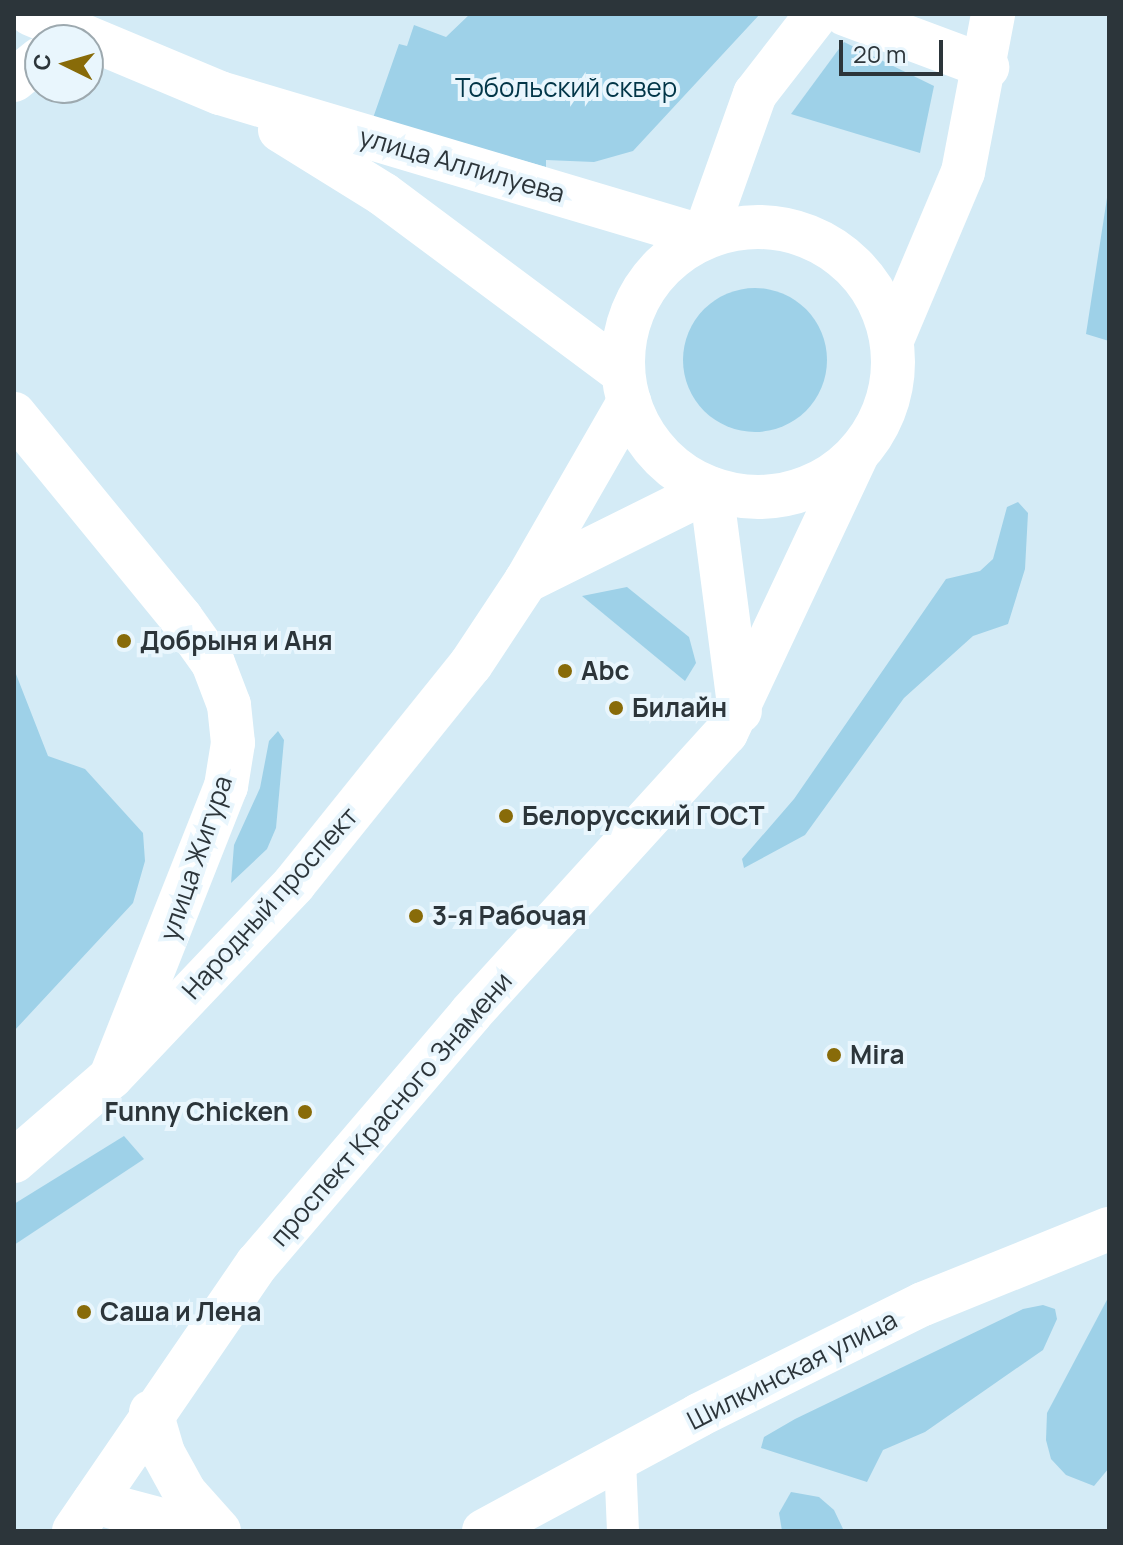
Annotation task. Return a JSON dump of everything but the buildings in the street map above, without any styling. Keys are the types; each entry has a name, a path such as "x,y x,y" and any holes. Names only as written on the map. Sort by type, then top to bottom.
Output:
{"main road":[{"path":"704,237 755,94 817,14"},
{"path":"845,14 987,67"},
{"path":"892,340 963,172 987,67 993,14"},
{"name":"улица Аллилуева","path":"104,57 403,151 704,237"},
{"name":"улица Аллилуева","path":"220,93 383,194 626,387"},
{"path":"740,226 778,227 814,237 851,262 878,298 892,340 893,379 882,416 857,455 826,480 789,494 750,497 711,489 660,455 626,387 626,331 642,292 669,259 704,237 740,226"},
{"name":"Народный проспект","path":"14,1161 111,1077 294,884 471,664 526,581 626,387"},
{"name":"улица Жигура","path":"14,414 181,618 213,663 229,705 233,743 226,786 111,1077"},
{"name":"проспект Красного Знамени","path":"84,1516 151,1412 257,1264 471,1013 654,815 740,711 857,455"},
{"path":"526,581 711,489"},
{"path":"711,489 740,711"},
{"name":"Шилкинская улица","path":"484,1531 923,1304 1109,1229"},
{"path":"151,1412 163,1453 185,1493 219,1531"},
{"path":"84,1516 203,1531"}],"street":[{"path":"620,1460 623,1531"}],"green space":[{"name":"Тобольский сквер","path":"470,14 760,14 633,151 594,162 546,160 546,167 373,118 399,44 407,46 414,25 446,37"},
{"path":"844,42 934,86 920,153 791,114"},
{"path":"1109,185 1109,341 1086,334"},
{"path":"755,288 783,294 806,309 821,332 827,360 821,388 806,411 783,426 755,432 727,426 704,411 689,388 683,360 689,332 704,309 727,294"},
{"path":"1018,502 1028,513 1025,569 1008,624 973,636 904,698 805,835 744,868 742,859 794,799 946,579 980,571 993,559 1007,507"},
{"path":"627,587 689,637 696,663 685,681 582,596"},
{"path":"14,669 48,756 85,769 143,833 145,861 133,903 14,1031"},
{"path":"278,731 284,740 276,828 267,849 231,883 234,845 260,788 269,741"},
{"path":"124,1136 144,1159 14,1245 14,1204"},
{"path":"1109,1296 1109,1468 1094,1486 1066,1475 1051,1459 1046,1440 1047,1413"},
{"path":"1043,1305 1055,1309 1057,1319 1043,1350 925,1432 883,1450 867,1482 761,1448 764,1437 795,1419 1023,1309"},
{"path":"791,1492 819,1497 834,1510 844,1531 782,1531 779,1513"}],"place":[{"name":"Добрыня и Аня","path":"124,641"},
{"name":"Abc","path":"565,671"},
{"name":"Билайн","path":"616,708"},
{"name":"Белорусский ГОСТ","path":"506,816"},
{"name":"3-я Рабочая","path":"416,916"},
{"name":"Mira","path":"834,1055"},
{"name":"Funny Chicken","path":"305,1112"},
{"name":"Саша и Лена","path":"84,1312"}]}
